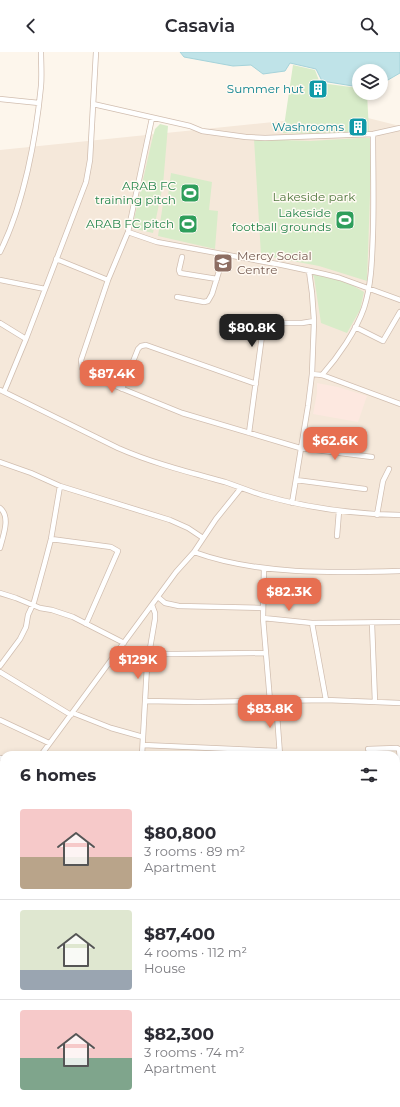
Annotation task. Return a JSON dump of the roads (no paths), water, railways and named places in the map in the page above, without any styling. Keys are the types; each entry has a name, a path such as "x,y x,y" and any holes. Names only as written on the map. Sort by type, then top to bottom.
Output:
{"street":[{"path":"0,252 19,202 31,158 41,85 41,52"},
{"path":"96,52 90,160 86,182 26,339 2,391 96,438 136,456 292,503 339,511 377,515 400,515"},
{"path":"0,99 38,103"},
{"path":"93,104 190,126 202,131 246,137 265,138 373,134 400,128"},
{"path":"152,118 128,232 108,280 81,360 82,368 86,374 182,413 300,448 372,457"},
{"path":"322,376 339,354 364,308 372,267 373,249 373,134"},
{"path":"128,232 157,242 298,268 340,278 400,300"},
{"path":"177,297 204,302 208,301 212,294 224,255"},
{"path":"182,257 179,270 180,273 217,279"},
{"path":"56,259 108,280"},
{"path":"292,503 312,374 314,321 309,271"},
{"path":"0,280 45,289"},
{"path":"354,327 383,341 400,312"},
{"path":"249,433 263,328 266,323 302,323 314,321"},
{"path":"0,322 26,339"},
{"path":"122,388 138,349 141,346 146,345 256,384"},
{"path":"312,374 322,376 400,404"},
{"path":"0,462 31,473 60,486 170,520 188,528 203,538"},
{"path":"377,515 383,481 389,469"},
{"path":"296,480 365,490"},
{"path":"0,666 26,627 51,539 60,486"},
{"path":"44,751 176,572 194,552 216,519 241,488"},
{"path":"0,508 3,510 5,518 5,530 0,548"},
{"path":"337,536 339,511"},
{"path":"51,539 111,547 118,551 86,624"},
{"path":"194,552 215,560 264,568 338,573 400,571"},
{"path":"264,568 263,618 270,701"},
{"path":"0,593 32,605 73,617 124,643"},
{"path":"158,597 165,603 179,606 263,608"},
{"path":"142,751 147,666 156,616 152,605"},
{"path":"263,618 312,623 372,624 400,622"},
{"path":"312,623 326,700"},
{"path":"372,624 375,702"},
{"path":"150,650 164,654 266,653"},
{"path":"0,672 72,714 111,728 143,737"},
{"path":"145,701 326,700 400,703"},
{"path":"276,701 280,751"},
{"path":"0,720 49,743"},
{"path":"143,745 246,751"},
{"path":"368,749 397,748 399,751"}],"water":[{"path":"180,52 400,52 400,73 388,80 388,64 352,64 352,86 322,81 316,69 290,63 285,71 263,74 251,65 233,66 184,57"}],"place":[{"name":"Summer hut","path":"318,89"},
{"name":"Washrooms","path":"358,127"},
{"name":"ARAB FC training pitch","path":"190,193"},
{"name":"Lakeside football grounds","path":"345,220"},
{"name":"ARAB FC pitch","path":"188,224"},
{"name":"Mercy Social Centre","path":"223,263"}],"park label":[{"name":"Lakeside park","path":"314,197"}]}
